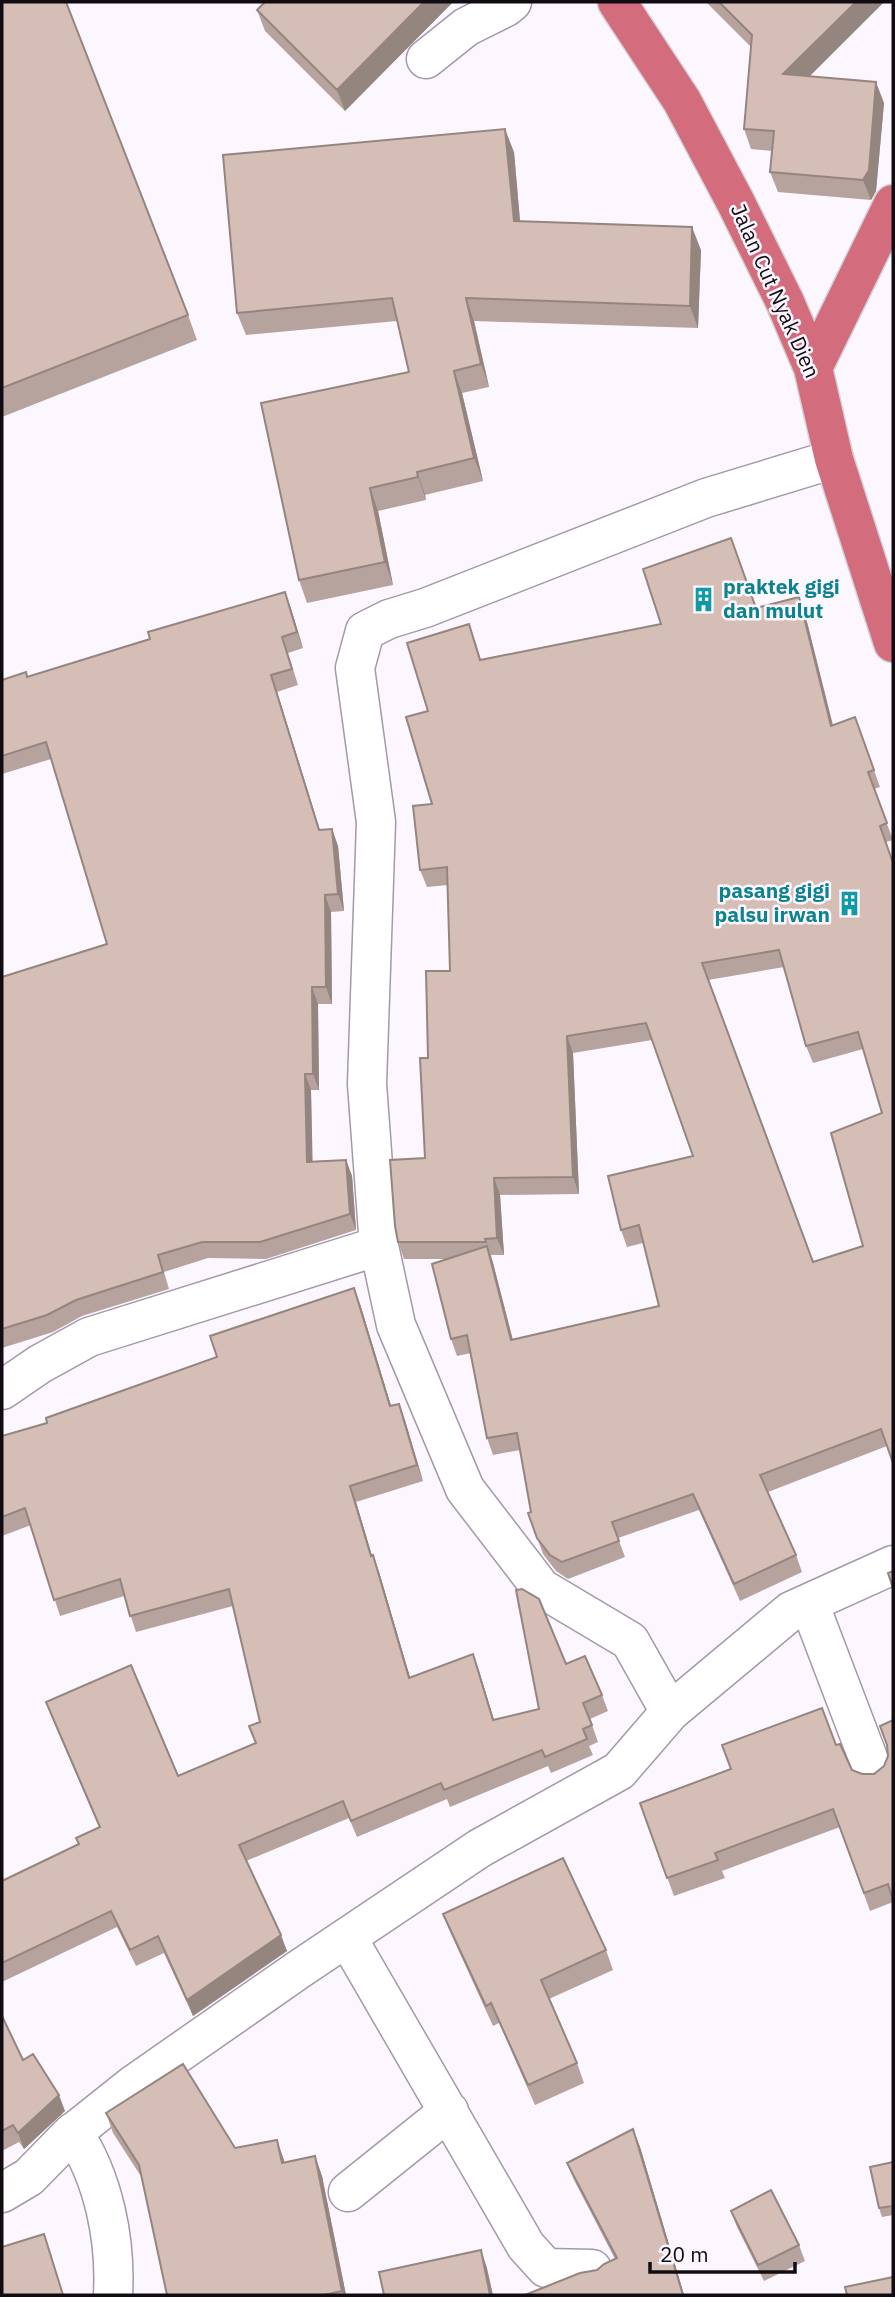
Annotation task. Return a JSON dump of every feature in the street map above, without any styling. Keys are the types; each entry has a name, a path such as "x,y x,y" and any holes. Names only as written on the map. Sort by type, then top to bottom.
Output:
{"highway":[{"name":"Jalan Cut Nyak Dien","path":"617,2 682,101 767,265 813,368 834,458 893,643"},
{"path":"813,368 893,204"}],"street":[{"path":"426,59 466,27 512,2"},
{"path":"670,1712 630,1641 541,1588 465,1489 396,1325 379,1246 367,1084 376,822 355,668 365,631 389,619 438,603 706,498 834,458"},
{"path":"2,1390 40,1364 89,1338 379,1246"},
{"path":"2,2193 29,2176 74,2132 133,2085 298,1970 480,1848 619,1771 670,1712 791,1611 893,1565"},
{"path":"809,1603 873,1771"},
{"path":"348,1939 526,2246 546,2268 592,2269"},
{"path":"348,2192 449,2110"},
{"path":"74,2132 85,2150 100,2189 110,2228 115,2267 113,2295"}],"building":[{"path":"2,2 66,2 188,315 2,388"},
{"path":"265,2 424,2 337,90 257,10"},
{"path":"719,2 856,2 783,74 876,82 869,170 863,180 770,172 774,131 744,129 752,35"},
{"path":"505,129 514,221 692,227 690,306 466,298 481,364 454,371 474,458 417,472 418,477 370,488 385,562 299,580 261,403 409,372 392,298 237,313 223,155"},
{"path":"731,538 756,608 799,597 831,726 855,717 874,770 868,772 887,823 880,826 893,863 893,1463 881,1429 760,1475 796,1555 734,1584 693,1494 612,1522 619,1541 562,1562 550,1555 537,1538 528,1513 531,1512 517,1433 487,1438 467,1335 451,1339 432,1264 487,1246 511,1340 659,1306 639,1225 621,1230 608,1176 693,1156 646,1023 567,1036 573,1177 494,1178 497,1238 485,1239 486,1242 398,1242 395,1226 390,1160 425,1158 420,1058 428,1058 426,971 450,971 447,867 420,870 413,806 432,804 406,717 428,711 407,643 469,624 480,660 661,624 643,569","holes":["779,950 806,1046 858,1032 882,1113 831,1133 863,1246 813,1262 702,963"]},
{"path":"285,592 297,632 282,637 292,669 271,675 319,830 332,829 338,894 325,895 326,987 312,987 313,1074 305,1074 307,1162 346,1160 350,1214 260,1242 202,1242 158,1255 163,1272 76,1300 47,1315 2,1329 2,977 107,944 46,742 2,756 2,680 26,672 27,677 150,639 148,632"},
{"path":"354,1288 390,1406 399,1404 417,1465 350,1486 409,1678 473,1654 493,1720 539,1709 516,1590 522,1589 539,1599 566,1664 585,1656 602,1695 583,1703 592,1725 583,1729 587,1739 545,1757 542,1750 444,1790 441,1783 351,1821 343,1801 239,1845 281,1935 187,2000 158,1936 130,1950 111,1911 2,1963 2,1881 79,1844 76,1838 100,1827 46,1702 131,1665 178,1776 256,1743 249,1726 260,1722 229,1589 130,1616 120,1579 54,1600 25,1508 2,1517 2,1436 47,1423 46,1418 217,1357 210,1336"},
{"path":"893,1571 893,1588 888,1573"},
{"path":"822,1708 836,1745 840,1744 852,1770 862,1774 874,1774 884,1766 888,1756 887,1745 880,1726 893,1720 893,1900 888,1884 864,1893 833,1809 715,1853 718,1860 667,1878 640,1803 731,1769 722,1745"},
{"path":"563,1858 606,1950 541,1980 577,2063 528,2085 491,2003 486,2006 443,1914"},
{"path":"2,2016 23,2060 33,2054 59,2095 18,2133 13,2125 2,2131"},
{"path":"183,2064 235,2148 277,2140 282,2163 315,2156 342,2291 324,2295 167,2295 139,2165 106,2113"},
{"path":"633,2129 683,2295 525,2295 580,2273 597,2270 617,2258 567,2163"},
{"path":"893,2162 893,2206 879,2208 870,2167"},
{"path":"771,2190 799,2245 758,2265 731,2211"},
{"path":"44,2234 63,2295 2,2295 2,2247"},
{"path":"481,2250 490,2295 384,2295 379,2272"},
{"path":"893,2277 893,2295 847,2295 845,2287"}],"place":[{"name":"praktek gigi dan mulut","path":"703,599"},
{"name":"pasang gigi palsu irwan","path":"850,903"}]}
